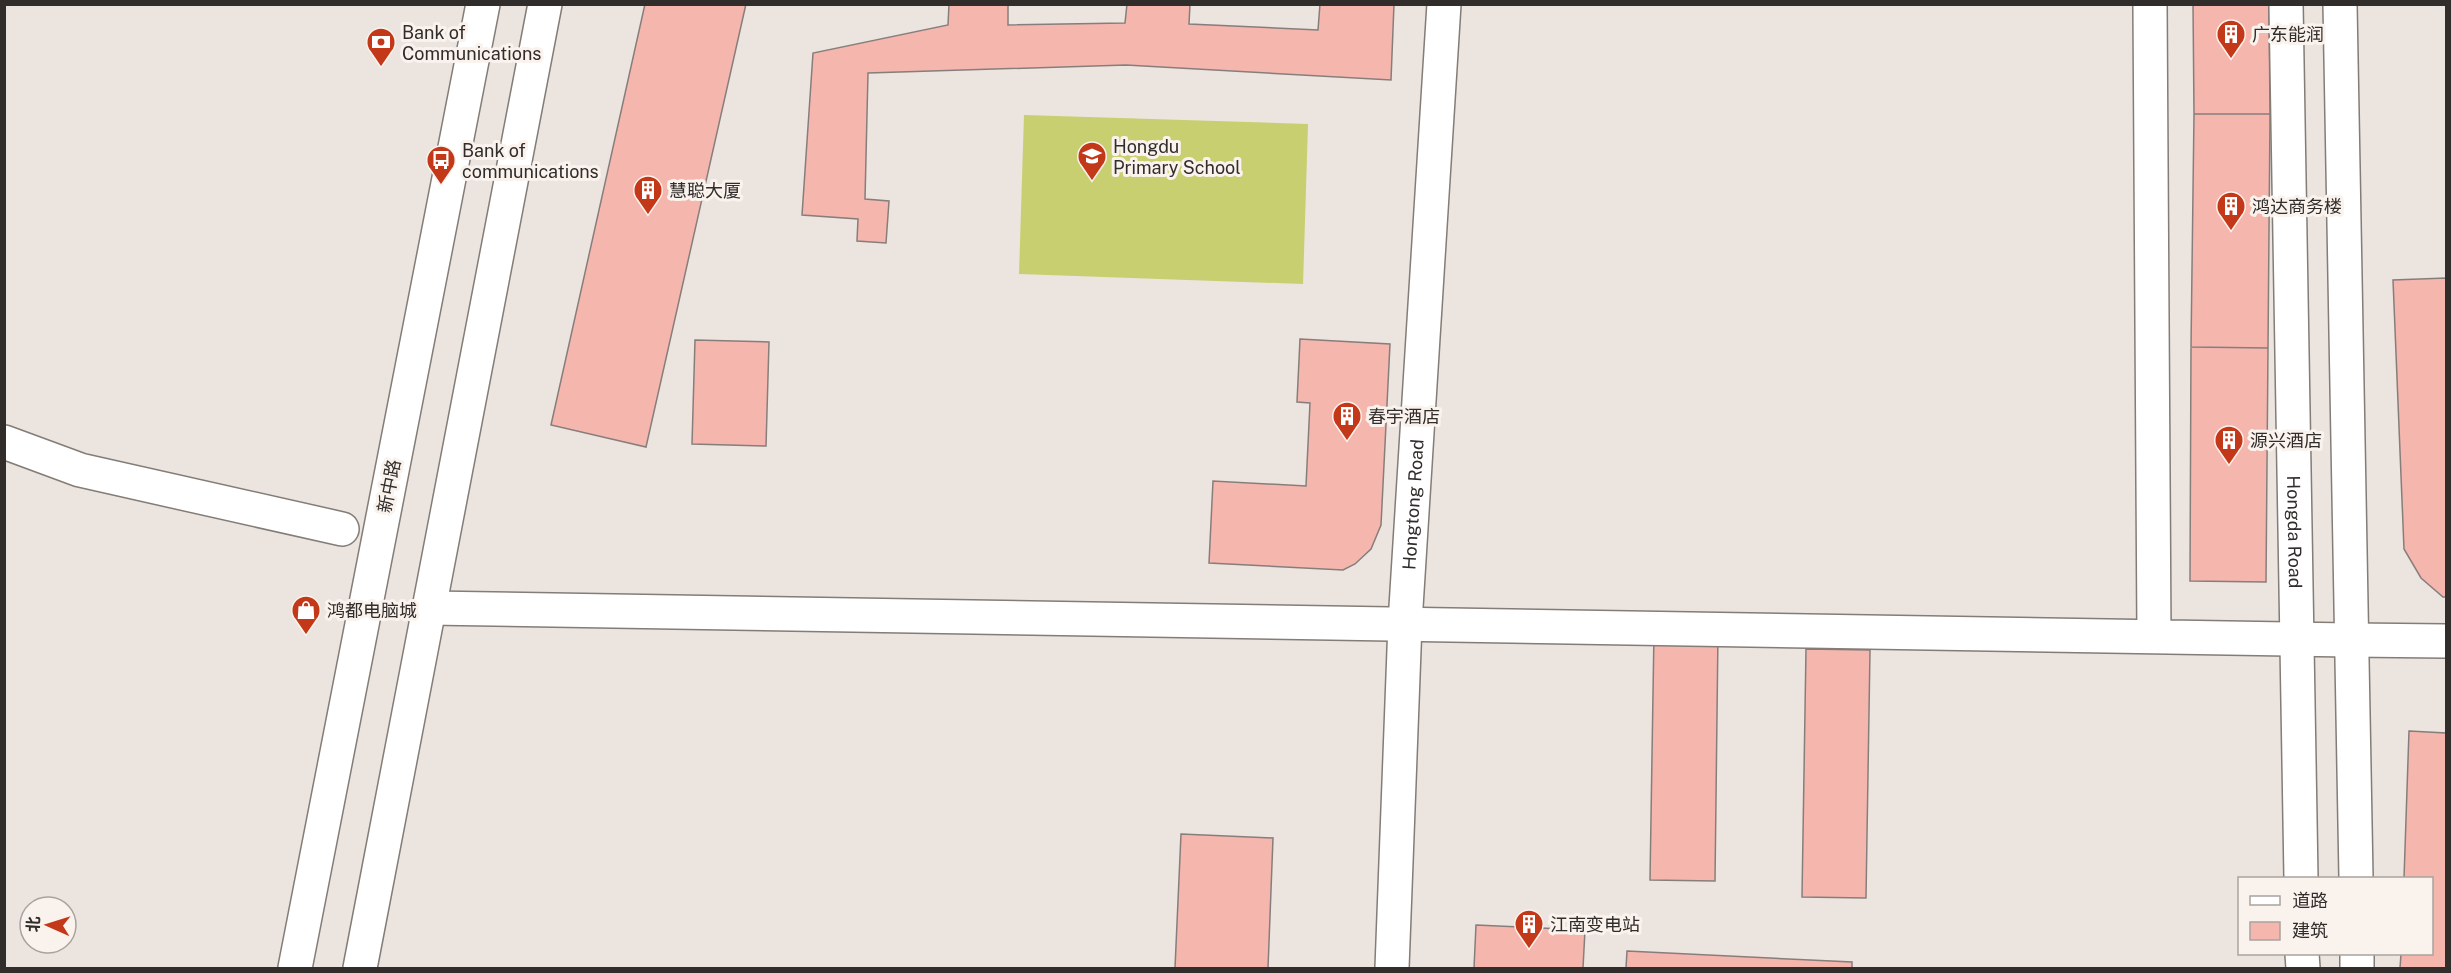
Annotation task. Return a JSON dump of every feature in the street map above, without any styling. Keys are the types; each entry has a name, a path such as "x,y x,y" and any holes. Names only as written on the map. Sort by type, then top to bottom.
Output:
{"street":[{"name":"新中路","path":"296,969 483,4"},
{"path":"360,969 544,4"},
{"name":"Hongtong Road","path":"1392,969 1405,623 1444,4"},
{"path":"2150,4 2154,636"},
{"name":"Hongda Road","path":"2286,4 2301,877"},
{"path":"2340,4 2355,877"},
{"path":"4,442 80,470 342,529"},
{"path":"429,608 2446,640"}],"green space":[{"path":"1024,115 1308,124 1303,284 1019,274"}],"building":[{"name":"慧聪大厦","path":"645,4 746,4 646,447 551,425"},
{"path":"949,4 1008,4 1008,25 1125,23 1127,4 1190,4 1189,24 1318,30 1320,4 1394,4 1391,80 1126,65 868,73 865,199 889,201 886,243 857,241 858,219 802,215 813,53 948,25"},
{"name":"广东能润","path":"2193,4 2269,4 2270,114 2194,114"},
{"name":"鸿达商务楼","path":"2194,114 2270,114 2268,348 2191,347"},
{"path":"2446,278 2446,597 2443,597 2421,578 2404,549 2393,280"},
{"name":"春宇酒店","path":"1300,339 1390,344 1381,525 1371,549 1355,564 1343,570 1209,563 1213,481 1306,486 1310,403 1297,402"},
{"path":"695,340 769,342 766,446 692,444"},
{"name":"源兴酒店","path":"2191,347 2268,348 2266,582 2190,581"},
{"path":"1654,632 1718,633 1715,881 1650,880"},
{"path":"1806,649 1870,650 1866,898 1802,897"},
{"path":"2409,731 2446,733 2446,968 2400,968 2401,955 2433,955 2433,877 2404,877"},
{"path":"1181,834 1273,838 1268,968 1175,968"},
{"name":"江南变电站","path":"1476,925 1585,930 1583,968 1474,968"},
{"path":"1627,951 1852,962 1852,968 1626,968"}],"place":[{"name":"广东能润","path":"2231,60"},
{"name":"Bank of Communications","path":"381,68"},
{"name":"Hongdu Primary School","path":"1092,182"},
{"name":"Bank of communications","path":"441,186"},
{"name":"慧聪大厦","path":"648,216"},
{"name":"鸿达商务楼","path":"2231,232"},
{"name":"春宇酒店","path":"1347,442"},
{"name":"源兴酒店","path":"2229,466"},
{"name":"鸿都电脑城","path":"306,636"},
{"name":"江南变电站","path":"1529,950"}]}
